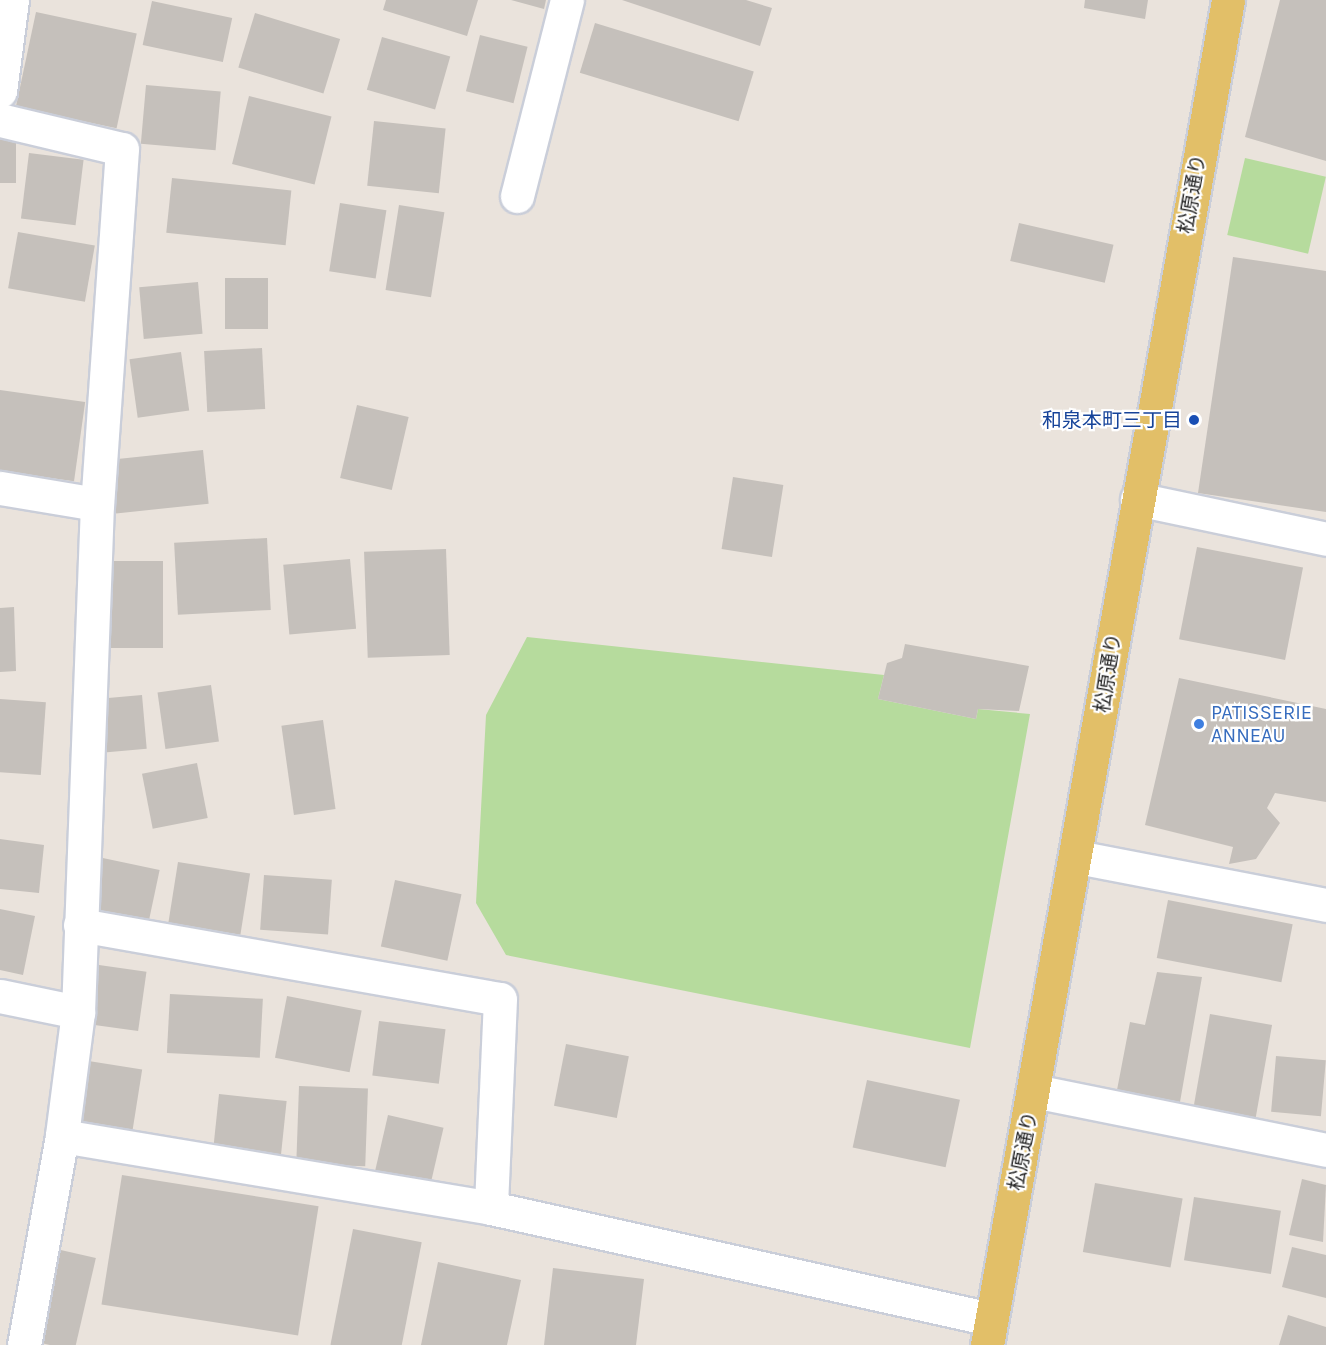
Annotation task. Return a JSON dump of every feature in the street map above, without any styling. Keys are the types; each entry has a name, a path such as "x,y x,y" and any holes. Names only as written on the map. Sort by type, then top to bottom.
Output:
{"main road":[{"name":"松原通り","path":"989,1332 1077,857 1137,499 1228,0"}],"street":[{"path":"0,91 12,0"},
{"path":"517,196 567,0"},
{"path":"0,120 122,148 97,504 78,1012 62,1136 24,1345"},
{"path":"0,488 97,504"},
{"path":"1137,499 1326,538"},
{"path":"1077,857 1326,905"},
{"path":"80,925 500,999 491,1208"},
{"path":"0,996 78,1012"},
{"path":"1034,1091 1326,1150"},
{"path":"62,1136 491,1208 989,1332"}],"green space":[{"path":"1245,158 1326,177 1308,254 1227,235"},
{"path":"527,637 884,675 878,699 976,719 978,709 1030,714 970,1048 506,955 476,903 486,715"}],"building":[{"path":"386,0 478,0 467,36 383,10"},
{"path":"511,0 546,0 544,9"},
{"path":"622,0 746,0 772,8 760,46"},
{"path":"1085,0 1148,0 1145,19 1084,8"},
{"path":"1280,0 1326,0 1326,161 1245,137"},
{"path":"152,1 232,18 223,62 143,45"},
{"path":"36,12 137,33 117,128 16,107"},
{"path":"255,13 340,39 323,94 238,68"},
{"path":"595,23 754,72 739,121 580,73"},
{"path":"480,35 528,47 514,103 466,91"},
{"path":"382,37 450,57 435,109 367,90"},
{"path":"146,85 221,92 216,150 141,144"},
{"path":"249,96 331,117 315,184 232,164"},
{"path":"374,121 446,129 439,193 367,186"},
{"path":"0,126 16,126 16,183 0,183"},
{"path":"29,153 84,160 76,225 21,219"},
{"path":"172,178 291,191 286,245 166,233"},
{"path":"340,203 386,210 376,279 329,271"},
{"path":"399,205 444,212 431,297 386,290"},
{"path":"1019,223 1114,245 1105,283 1010,261"},
{"path":"18,232 95,246 85,302 8,288"},
{"path":"1233,257 1326,271 1326,512 1198,493"},
{"path":"225,278 268,278 268,329 225,329"},
{"path":"198,282 203,334 144,339 139,287"},
{"path":"262,348 265,409 207,412 204,351"},
{"path":"181,352 189,410 138,418 130,359"},
{"path":"0,390 85,402 74,481 0,471"},
{"path":"357,405 409,417 392,490 340,478"},
{"path":"203,450 209,504 116,513 111,460"},
{"path":"733,477 783,485 772,557 722,549"},
{"path":"267,538 271,610 178,615 174,543"},
{"path":"1197,547 1303,568 1285,660 1179,639"},
{"path":"446,549 450,655 368,658 364,552"},
{"path":"350,559 356,629 289,635 283,565"},
{"path":"107,561 163,561 163,648 107,648"},
{"path":"14,607 16,671 0,672 0,608"},
{"path":"905,644 1029,666 1019,711 978,709 976,719 878,699 887,663 902,658"},
{"path":"1179,678 1326,709 1326,802 1275,793 1267,808 1280,823 1256,859 1229,864 1233,847 1145,825"},
{"path":"211,685 219,741 165,749 158,693"},
{"path":"142,695 147,749 96,753 91,699"},
{"path":"0,699 46,702 41,775 0,772"},
{"path":"323,720 336,809 294,815 281,726"},
{"path":"197,763 208,818 153,829 142,774"},
{"path":"0,839 44,845 39,893 0,889"},
{"path":"98,857 160,870 148,923 87,910"},
{"path":"178,862 250,873 240,935 168,923"},
{"path":"264,875 332,880 328,935 260,930"},
{"path":"395,880 462,894 447,961 381,947"},
{"path":"1168,900 1293,924 1281,982 1157,958"},
{"path":"0,909 35,916 23,975 0,970"},
{"path":"92,964 146,972 138,1031 84,1023"},
{"path":"1157,972 1202,977 1180,1102 1117,1090 1130,1022 1145,1025"},
{"path":"170,994 263,999 260,1058 167,1053"},
{"path":"287,996 362,1011 350,1072 275,1058"},
{"path":"1210,1014 1272,1025 1255,1120 1193,1110"},
{"path":"379,1021 446,1029 439,1084 372,1076"},
{"path":"566,1044 629,1056 617,1118 554,1106"},
{"path":"1276,1056 1326,1060 1321,1116 1271,1112"},
{"path":"76,1059 142,1069 131,1138 65,1127"},
{"path":"867,1080 960,1100 946,1167 853,1147"},
{"path":"299,1086 368,1088 365,1166 296,1164"},
{"path":"219,1094 287,1101 280,1162 213,1155"},
{"path":"388,1115 444,1128 429,1189 374,1176"},
{"path":"122,1175 319,1206 298,1336 102,1304"},
{"path":"1302,1179 1326,1185 1323,1242 1289,1235"},
{"path":"1095,1183 1183,1198 1170,1267 1083,1252"},
{"path":"1194,1197 1281,1211 1271,1274 1184,1260"},
{"path":"353,1229 422,1242 402,1345 330,1345"},
{"path":"1292,1247 1326,1255 1326,1298 1282,1287"},
{"path":"52,1248 96,1258 76,1345 50,1345 31,1341"},
{"path":"438,1262 521,1280 507,1345 421,1345"},
{"path":"553,1268 644,1279 636,1345 544,1345"},
{"path":"1288,1315 1326,1327 1326,1345 1279,1345"}],"place":[{"name":"和泉本町三丁目","path":"1194,420"},
{"name":"PATISSERIE ANNEAU","path":"1199,724"}]}
